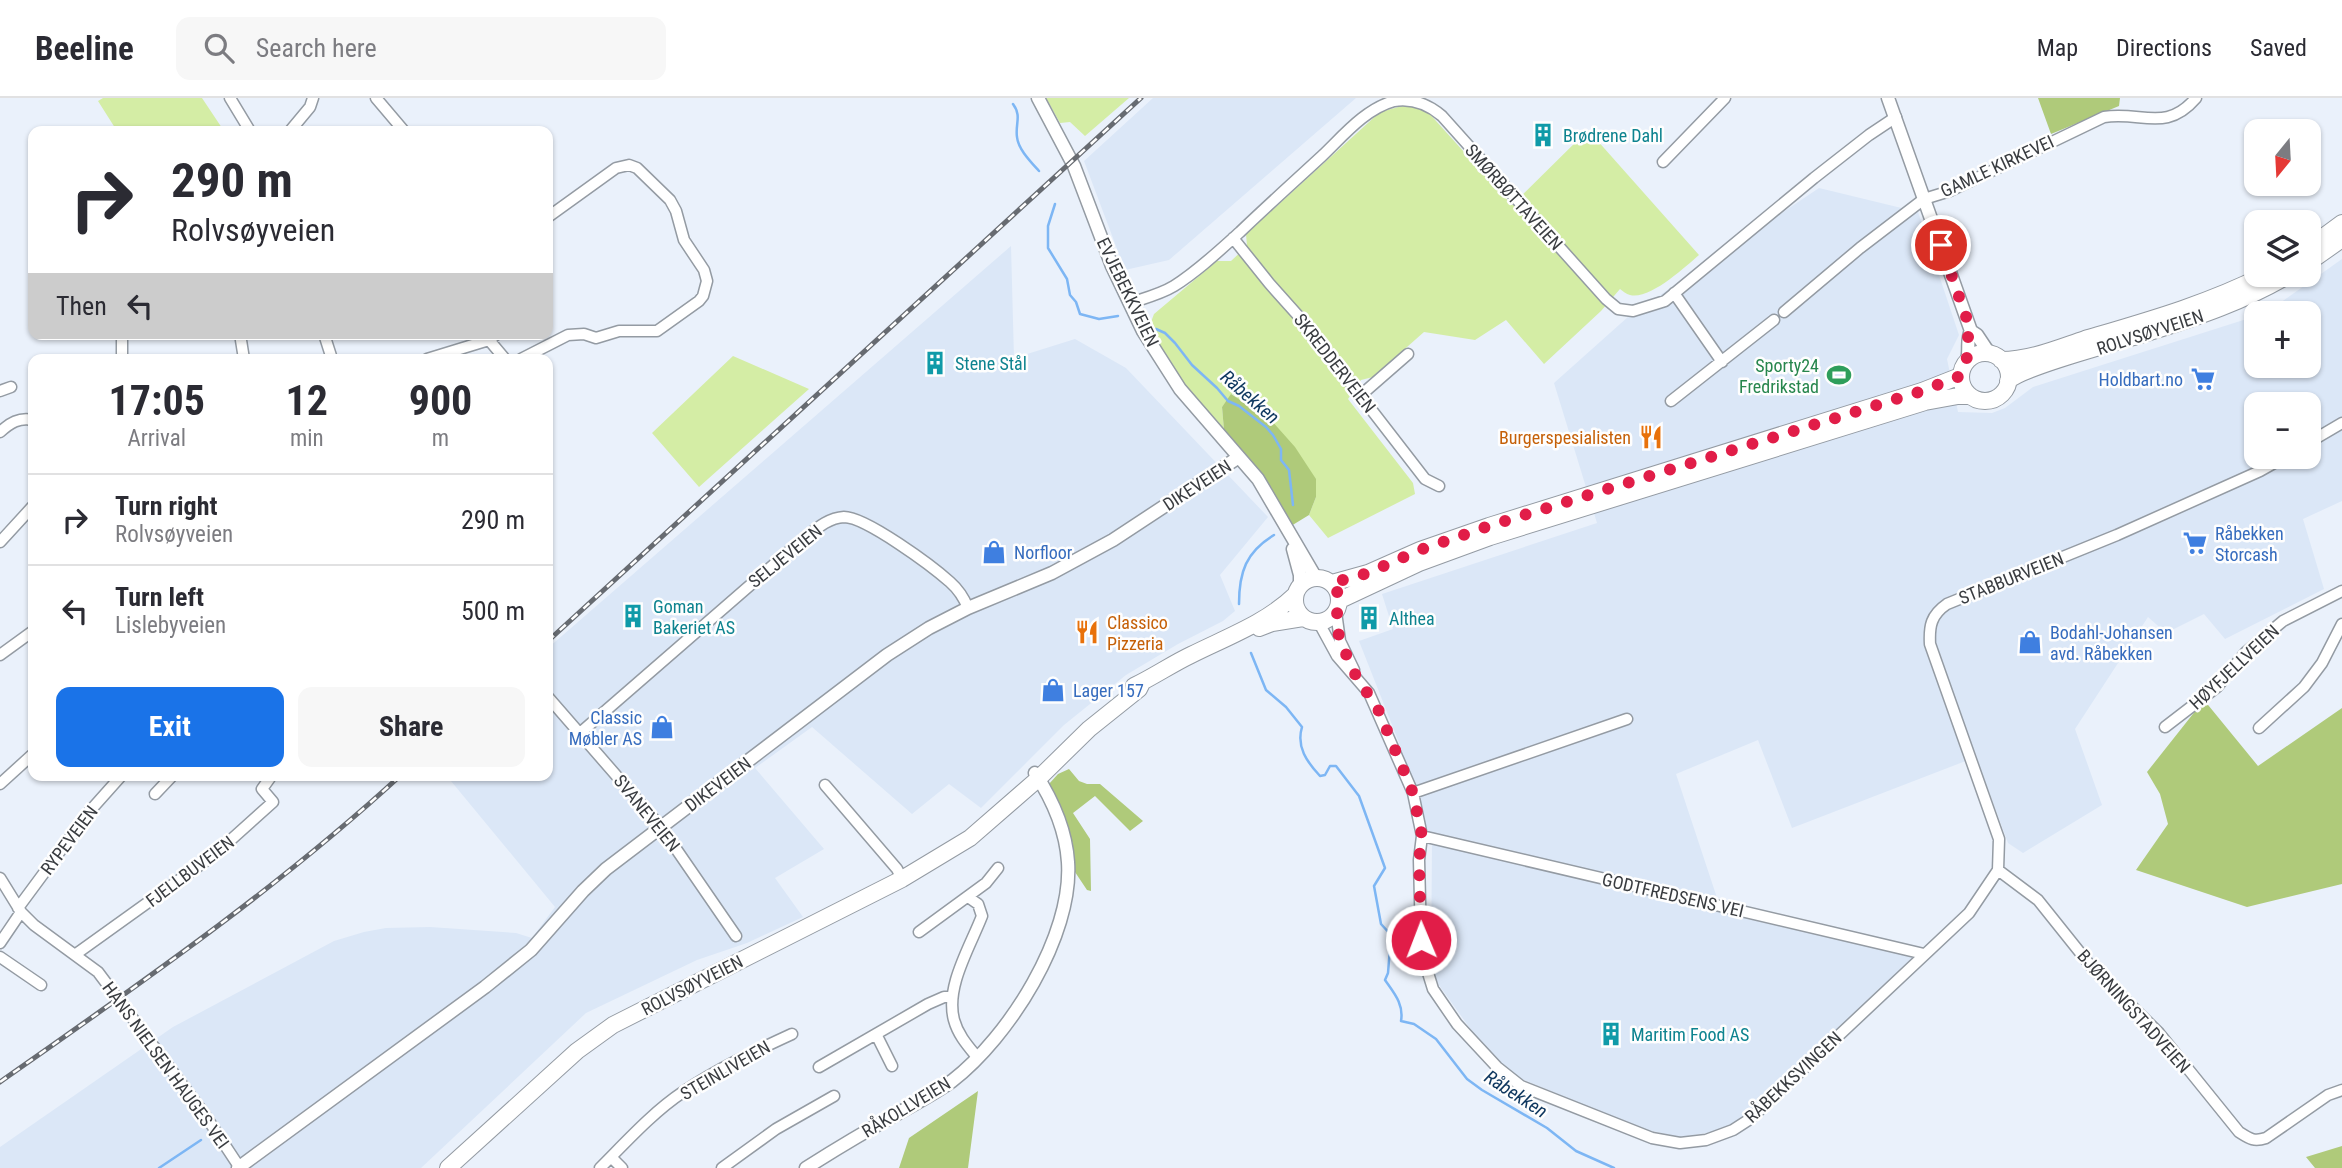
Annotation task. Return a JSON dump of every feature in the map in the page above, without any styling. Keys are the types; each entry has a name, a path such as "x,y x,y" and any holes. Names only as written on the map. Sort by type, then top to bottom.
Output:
{"main road":[{"path":"2321,238 2342,223"},
{"path":"2321,254 2342,239"},
{"name":"ROLVSØYVEIEN","path":"1995,357 2029,357 2211,299 2244,284"},
{"name":"ROLVSØYVEIEN","path":"2008,381 2014,376 2048,364 2216,311 2267,287"},
{"path":"1960,376 1489,526 1420,550 1368,573 1324,581 1308,580 1298,590 1297,611 1303,618 1319,623 1329,620 1338,606 1419,563 1490,537 1925,402 1958,396 1988,401 1997,398 2005,390 2008,381 2007,368 1995,357 1977,354 1967,360 1960,376 1962,386 1969,396"},
{"path":"1324,581 1337,591 1338,606"},
{"name":"ROLVSØYVEIEN","path":"448,1168 596,1036 902,879 963,841 1033,779 1101,711 1136,684 1236,634 1284,606 1298,590"},
{"name":"ROLVSØYVEIEN","path":"1236,634 1272,623 1303,618"}],"street":[{"path":"230,98 247,126"},
{"path":"294,126 310,107 313,98"},
{"path":"376,98 400,126"},
{"name":"EVJEBEKKVEIEN","path":"1038,98 1073,166 1112,266 1143,331 1180,389 1258,479 1292,538 1324,581"},
{"path":"1663,162 1726,98"},
{"name":"GAMLE KIRKEVEI","path":"1784,312 1924,199 1950,191 2104,117 2119,114 2154,120 2165,118 2185,110 2196,98"},
{"name":"SMØRBØTTAVEIEN","path":"1130,303 1174,286 1233,238 1364,117 1392,102 1404,99 1429,105 1442,116 1614,306 1624,310 1643,309 1665,301 1825,170 1896,117"},
{"path":"1891,99 1971,331 1995,357"},
{"path":"531,354 568,335 584,334 596,338 620,331 657,331 699,302 706,289 704,270 684,240 677,211 670,200 637,169 629,165 616,168 553,213"},
{"name":"SKREDDERVEIEN","path":"1233,238 1302,320 1425,479 1439,486"},
{"path":"1674,293 1723,362"},
{"path":"1671,401 1774,320"},
{"path":"1967,360 1968,337 1971,331"},
{"path":"441,354 484,340"},
{"path":"1361,395 1408,354"},
{"path":"0,391 11,387"},
{"path":"0,432 12,422 28,420"},
{"path":"2321,435 2342,423"},
{"name":"DIKEVEIEN","path":"239,1168 485,987 531,950 606,869 887,655 929,628 968,608 1052,573 1113,540 1239,457"},
{"name":"STABBURVEIEN","path":"1998,870 1999,839 1930,644 1934,615 1947,604 2117,535 2264,469"},
{"path":"0,542 28,511"},
{"name":"SELJEVEIEN","path":"580,733 802,540 832,519 851,518 863,522 903,547 951,582 968,608"},
{"name":"EVJEBEKKVEIEN","path":"1292,538 1300,575 1298,590"},
{"name":"HØYFJELLVEIEN","path":"2165,727 2217,687 2246,652 2283,621 2342,591"},
{"name":"RÅBEKKSVINGEN","path":"1338,606 1340,641 1356,676 1378,709 1413,793 1422,836 1421,940 1433,989 1457,1024 1497,1067 1521,1086 1652,1138 1680,1143 1706,1140 1733,1130 1750,1119 1924,954"},
{"name":"RÅBEKKSVINGEN","path":"1319,623 1337,656 1356,676"},
{"path":"2259,728 2304,687 2322,663 2342,624"},
{"path":"0,655 28,635"},
{"name":"SVANEVEIEN","path":"553,703 661,827 736,936"},
{"path":"1413,793 1627,719"},
{"path":"0,784 28,759"},
{"name":"RÅKOLLVEIEN","path":"806,1168 950,1082 977,1058 1032,984 1061,918 1068,863 1061,826 1051,803 1033,779"},
{"name":"RYPEVEIEN","path":"0,943 89,812 117,781"},
{"path":"155,794 167,781"},
{"name":"FJELLBUVEIEN","path":"76,954 238,835 273,802 262,789 268,781"},
{"path":"825,785 897,869 902,879"},
{"name":"GODTFREDSENS VEI","path":"1422,836 1924,954"},
{"path":"919,932 986,883 998,868"},
{"path":"1924,954 1969,913 1998,870"},
{"name":"BJØRNINGSTADVEIEN","path":"1998,870 2039,900 2090,965 2159,1033 2239,1132 2250,1140 2266,1138 2328,1095 2342,1090"},
{"name":"HANS NIELSEN HAUGES VEI","path":"0,878 20,910 47,935 98,972 205,1115 239,1168"},
{"path":"968,897 978,904 982,916 960,969 952,997 954,1019 961,1038 977,1058"},
{"path":"0,957 41,985"},
{"path":"819,1067 929,1004 944,997 952,997"},
{"name":"STEINLIVEIEN","path":"600,1168 681,1093 746,1055 792,1034"},
{"path":"876,1034 892,1066"},
{"path":"722,1168 776,1129 834,1096"},
{"path":"611,1157 622,1168"}],"shaded area":[{"path":"1153,98 1356,98 1169,260 1125,270 1084,161"},
{"name":"Råbekken","path":"1819,188 1918,212 1959,335 1947,359 1958,412 1992,413 2005,408 2033,387 2244,320 2244,378 2321,378 2321,301 2283,301 2303,287 2321,287 2321,274 2342,259 2342,501 2303,519 2324,589 2225,639 2204,614 2166,633 2148,617 2075,729 2102,805 2023,853 2008,843 1976,757 1792,828 1758,740 1676,774 1722,913 1914,957 1751,1114 1718,1131 1680,1137 1643,1129 1500,1070 1431,974 1432,843 1398,740 1359,641 1393,629 1382,594 1597,523 1554,383 1629,316"},
{"path":"1011,246 1014,358 1075,339 1126,368 1268,517 1220,575 1235,611 1223,621 1126,675 1064,725 981,808 949,784 912,814 812,727 755,768 824,849 775,878 803,917 747,943 697,960 586,1013 421,1168 0,1168 0,1147 173,1027 334,941 386,928 430,927 516,933 532,938 555,907 451,781 553,781 553,644"}],"green space":[{"path":"103,98 202,98 221,126 114,126 98,101"},
{"path":"1046,98 1129,98 1085,136 1070,122 1060,123"},
{"path":"2038,98 2120,98 2119,106 2051,134"},
{"path":"1406,105 1427,111 1512,205 1588,130 1699,255 1667,281 1647,293 1630,295 1620,289 1601,311 1544,364 1506,320 1475,340 1424,332 1373,377 1361,380 1348,399 1413,483 1415,494 1328,538 1309,515 1316,497 1249,408 1232,394 1222,407 1224,430 1181,384 1151,337 1151,322 1154,314 1217,261 1231,261 1247,246 1246,234 1380,112"},
{"path":"733,356 809,389 699,487 652,433"},
{"path":"1231,394 1271,420 1295,447 1316,479 1316,497 1309,515 1291,526 1270,492 1224,430 1222,407"},
{"path":"2204,700 2258,766 2342,708 2342,884 2247,907 2136,870 2168,824 2160,794 2147,772"},
{"path":"1069,769 1079,781 1100,784 1143,821 1130,831 1095,796 1073,813 1090,839 1091,891 1087,890 1073,869 1073,844 1049,784 1058,774"},
{"path":"978,1091 968,1168 899,1168 909,1138"},
{"path":"2342,1146 2342,1168 2315,1168 2306,1157"}],"waterway":[{"path":"1013,104 1018,116 1018,142 1039,171"},
{"name":"Råbekken","path":"1055,204 1048,226 1048,248 1067,279 1070,295 1080,314 1099,319 1118,316"},
{"name":"Råbekken","path":"1156,329 1165,333 1228,401 1239,406 1273,435 1281,449 1281,460 1289,470 1293,505"},
{"name":"Råbekken","path":"1239,604 1246,564 1257,548 1274,535"},
{"name":"Råbekken","path":"1251,653 1266,690 1286,707 1302,727 1300,741 1311,765 1320,776 1325,775 1330,766 1336,766 1359,796 1385,868 1374,886 1381,924 1391,935 1385,980 1400,1004 1401,1021 1414,1024 1436,1039 1467,1079 1482,1090 1547,1128 1576,1151 1614,1168"},
{"path":"159,1168 201,1140"}],"railway":[{"path":"553,636 1141,98"},
{"path":"0,1082 155,973 256,897 394,781"}],"place":[{"name":"Brødrene Dahl","path":"1543,135"},
{"name":"Stene Stål","path":"935,363"},
{"name":"Sporty24 Fredrikstad","path":"1839,375"},
{"name":"Holdbart.no","path":"2203,379"},
{"name":"Burgerspesialisten","path":"1651,437"},
{"name":"Råbekken Storcash","path":"2195,543"},
{"name":"Norfloor","path":"994,552"},
{"name":"Goman Bakeriet AS","path":"633,616"},
{"name":"Althea","path":"1369,618"},
{"name":"Classico Pizzeria","path":"1087,632"},
{"name":"Bodahl-Johansen avd. Råbekken","path":"2030,642"},
{"name":"Lager 157","path":"1053,690"},
{"name":"Classic Møbler AS","path":"662,727"},
{"name":"Maritim Food AS","path":"1611,1034"}],"route":[{"path":"1421,940 1419,860 1422,836 1419,815 1413,793 1378,709 1356,676 1340,641 1336,621 1339,600 1332,583 1368,573 1420,550 1489,526 1922,391 1960,376 1969,352 1968,337 1971,331 1941,245"}]}
